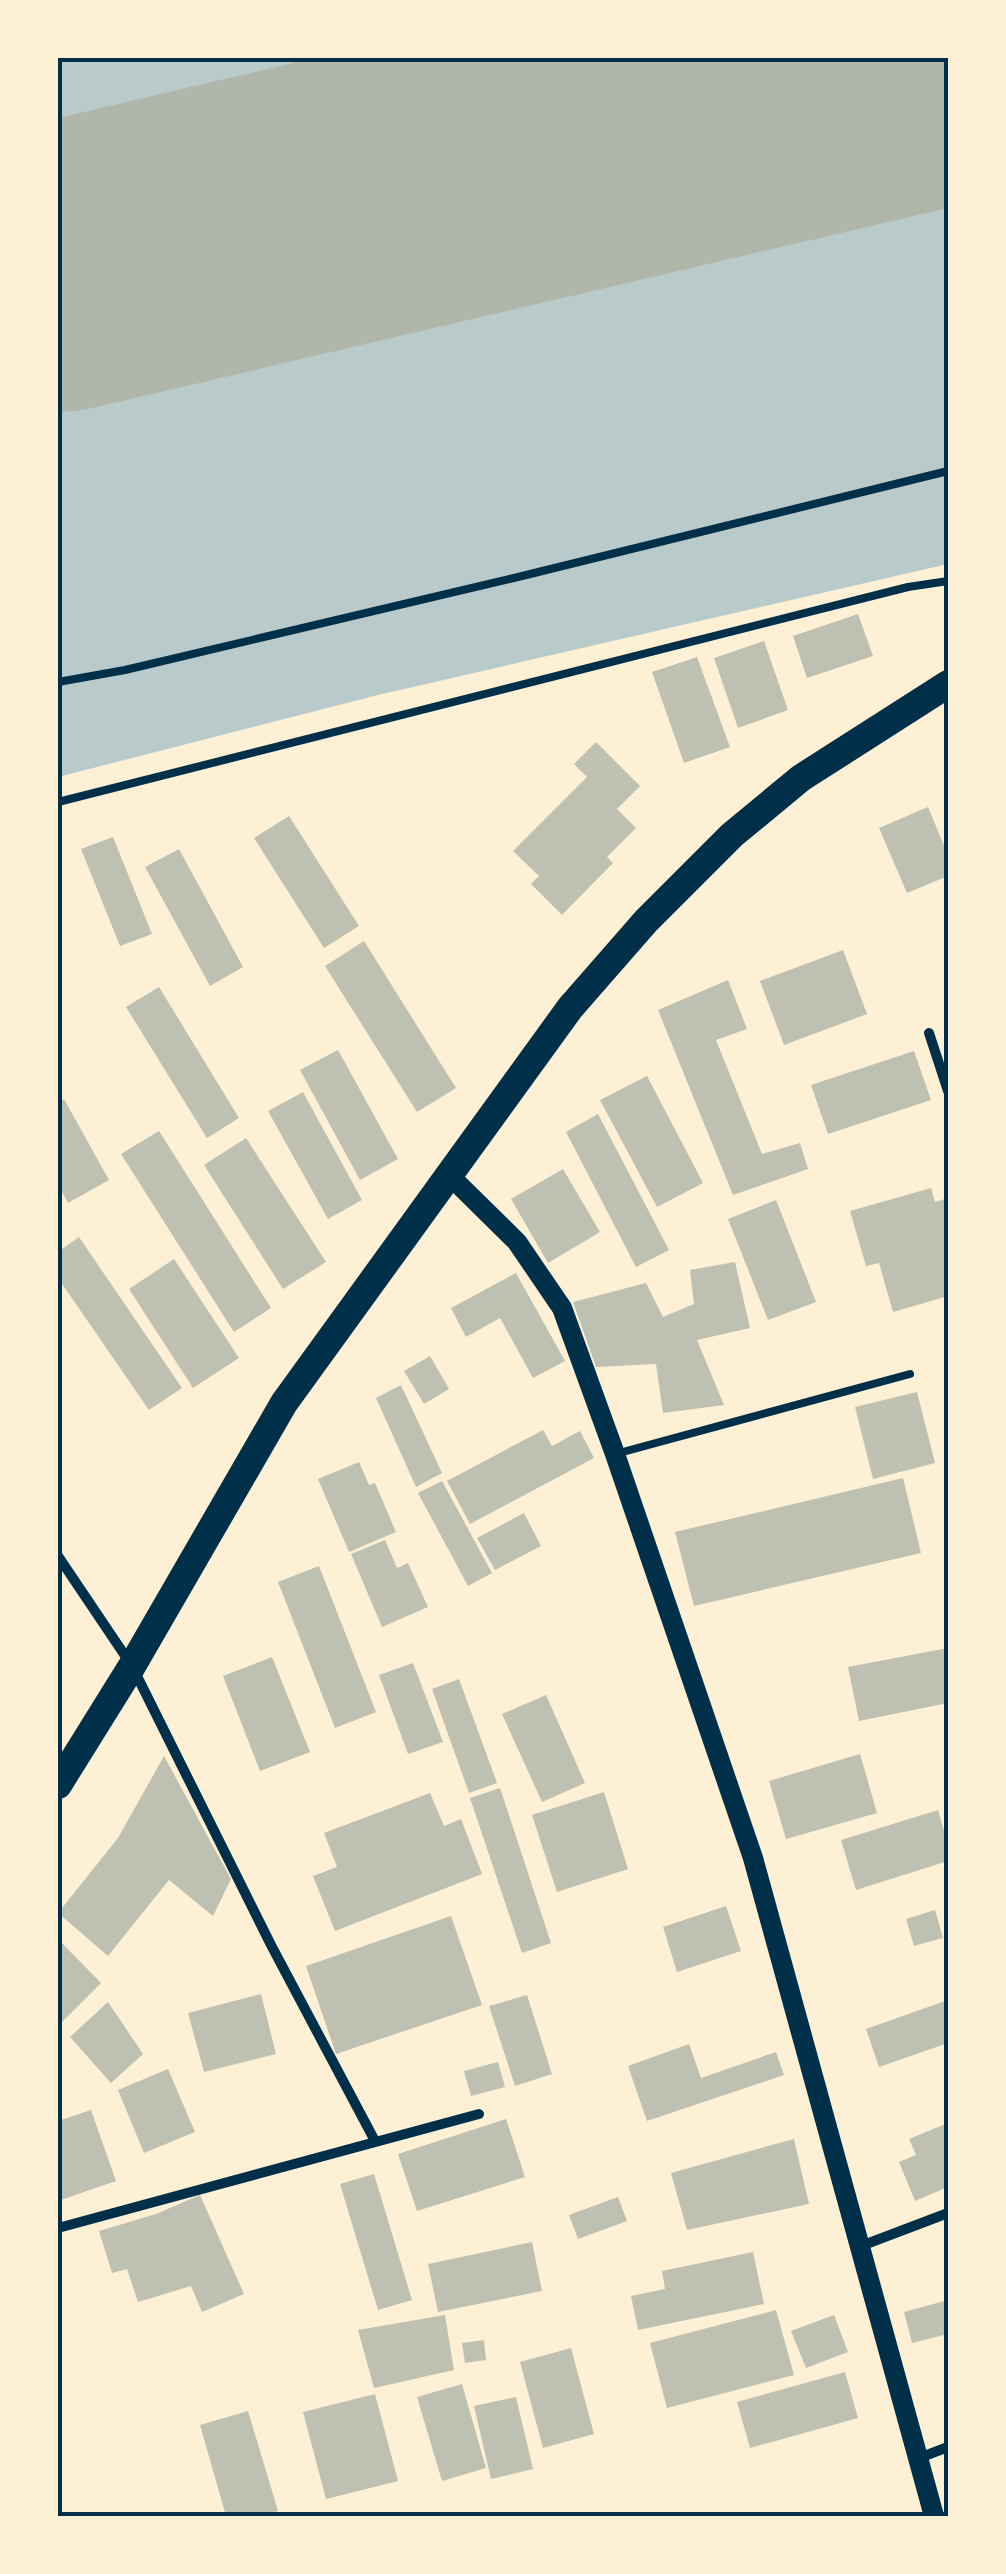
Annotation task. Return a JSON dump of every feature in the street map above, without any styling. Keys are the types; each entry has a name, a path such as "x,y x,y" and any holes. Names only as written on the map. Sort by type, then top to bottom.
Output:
{"highway":[{"path":"58,1785 132,1666 284,1403 570,1008 646,920 732,835 801,778 948,684"}],"main road":[{"path":"448,1174 518,1242 562,1308 615,1454 754,1858 934,2516"}],"street":[{"path":"928,1034 948,1092"},
{"path":"58,1556 132,1666 271,1945 375,2142"},
{"path":"58,2228 479,2114"},
{"path":"860,2247 948,2213"},
{"path":"918,2458 948,2447"}],"lane":[{"path":"58,682 126,670 948,471"},
{"path":"58,802 870,596 948,581"},
{"path":"615,1454 910,1374"}],"shaded area":[{"path":"58,58 512,58 58,164"},
{"path":"948,166 948,564 378,695 58,777 58,374"}],"building":[{"path":"858,614 873,656 807,678 793,636"},
{"path":"764,641 788,710 738,728 714,658"},
{"path":"697,657 730,747 684,763 652,672"},
{"path":"596,742 640,786 617,809 636,828 607,857 613,863 562,915 531,884 539,876 513,851 587,777 574,764"},
{"path":"928,807 948,855 948,876 907,893 879,828"},
{"path":"289,816 359,926 324,948 254,838"},
{"path":"113,837 152,934 120,946 81,849"},
{"path":"179,849 243,967 210,986 145,867"},
{"path":"364,941 456,1088 417,1112 325,966"},
{"path":"843,950 867,1014 784,1045 760,981"},
{"path":"728,980 747,1029 716,1040 762,1154 800,1143 808,1169 733,1195 658,1010"},
{"path":"159,987 239,1118 207,1138 126,1007"},
{"path":"338,1050 398,1159 360,1180 300,1070"},
{"path":"914,1051 931,1100 828,1134 811,1085"},
{"path":"647,1076 703,1183 657,1207 600,1100"},
{"path":"303,1092 362,1200 328,1219 268,1111"},
{"path":"64,1099 109,1180 68,1203 58,1184 58,1103"},
{"path":"598,1114 669,1250 636,1267 566,1132"},
{"path":"159,1131 271,1308 234,1332 121,1154"},
{"path":"246,1138 326,1262 283,1289 204,1165"},
{"path":"563,1169 600,1232 548,1263 511,1199"},
{"path":"931,1188 935,1202 948,1198 948,1296 893,1312 879,1263 866,1266 850,1211"},
{"path":"776,1200 816,1302 768,1320 728,1219"},
{"path":"79,1237 182,1388 149,1410 58,1278 58,1252"},
{"path":"174,1259 239,1358 193,1388 129,1289"},
{"path":"735,1262 750,1328 697,1340 724,1405 663,1413 656,1364 596,1367 573,1302 646,1283 663,1317 694,1304 690,1270"},
{"path":"516,1273 565,1361 533,1378 500,1318 466,1337 451,1308"},
{"path":"430,1356 449,1389 424,1404 404,1371"},
{"path":"401,1385 442,1473 416,1487 376,1398"},
{"path":"917,1392 935,1463 873,1479 855,1407"},
{"path":"543,1430 552,1446 580,1431 594,1458 470,1524 447,1481"},
{"path":"359,1462 369,1485 375,1483 396,1532 349,1552 318,1479"},
{"path":"903,1478 921,1553 694,1606 675,1532"},
{"path":"442,1481 492,1573 468,1586 418,1493"},
{"path":"524,1513 541,1546 495,1570 477,1538"},
{"path":"385,1540 397,1568 408,1563 428,1607 382,1627 351,1554"},
{"path":"319,1566 376,1712 335,1728 278,1582"},
{"path":"948,1648 948,1703 859,1721 848,1667"},
{"path":"272,1657 310,1752 260,1771 223,1676"},
{"path":"413,1663 443,1742 408,1754 379,1675"},
{"path":"459,1679 497,1783 469,1793 432,1689"},
{"path":"546,1695 585,1783 542,1802 502,1714"},
{"path":"860,1754 877,1813 786,1839 769,1781"},
{"path":"164,1756 231,1879 213,1916 169,1880 108,1956 58,1913 118,1838"},
{"path":"500,1788 551,1943 522,1953 470,1798"},
{"path":"604,1792 628,1869 557,1892 532,1815"},
{"path":"430,1793 444,1826 461,1819 482,1874 335,1931 313,1876 337,1867 324,1833"},
{"path":"938,1810 948,1844 948,1861 856,1890 841,1840"},
{"path":"726,1906 741,1951 677,1972 663,1927"},
{"path":"935,1910 943,1938 914,1946 906,1919"},
{"path":"451,1916 482,2005 336,2054 306,1966"},
{"path":"58,1939 101,1983 58,2026"},
{"path":"261,1994 276,2054 204,2072 188,2013"},
{"path":"527,1995 552,2074 515,2086 489,2006"},
{"path":"948,2000 948,2043 879,2067 866,2029"},
{"path":"108,2002 143,2054 111,2083 70,2037"},
{"path":"689,2044 701,2078 776,2052 784,2075 647,2121 628,2066"},
{"path":"498,2062 505,2087 471,2096 464,2071"},
{"path":"168,2069 195,2132 144,2153 118,2090"},
{"path":"91,2110 116,2181 58,2201 58,2121"},
{"path":"506,2119 525,2177 417,2211 398,2154"},
{"path":"948,2123 948,2187 915,2201 899,2162 916,2155 909,2139"},
{"path":"794,2139 809,2204 687,2230 671,2173"},
{"path":"374,2174 412,2300 378,2310 340,2184"},
{"path":"200,2195 244,2294 202,2312 191,2286 138,2302 127,2269 112,2273 99,2231 156,2214"},
{"path":"618,2197 627,2221 578,2239 569,2215"},
{"path":"532,2242 542,2291 438,2312 428,2264"},
{"path":"753,2252 764,2304 638,2330 631,2296 665,2289 662,2271"},
{"path":"948,2300 948,2334 912,2343 904,2312"},
{"path":"776,2310 794,2375 667,2408 650,2343"},
{"path":"445,2315 454,2370 374,2388 358,2330"},
{"path":"834,2315 848,2352 806,2368 791,2331"},
{"path":"484,2340 486,2360 465,2363 462,2343"},
{"path":"571,2348 594,2434 543,2448 520,2362"},
{"path":"845,2372 858,2418 750,2448 737,2402"},
{"path":"462,2384 486,2468 442,2481 417,2397"},
{"path":"375,2394 398,2481 326,2499 303,2412"},
{"path":"516,2397 533,2469 491,2479 474,2406"},
{"path":"248,2411 278,2511 259,2516 226,2516 200,2425"}],"runway":[{"path":"58,267 948,59"}]}
